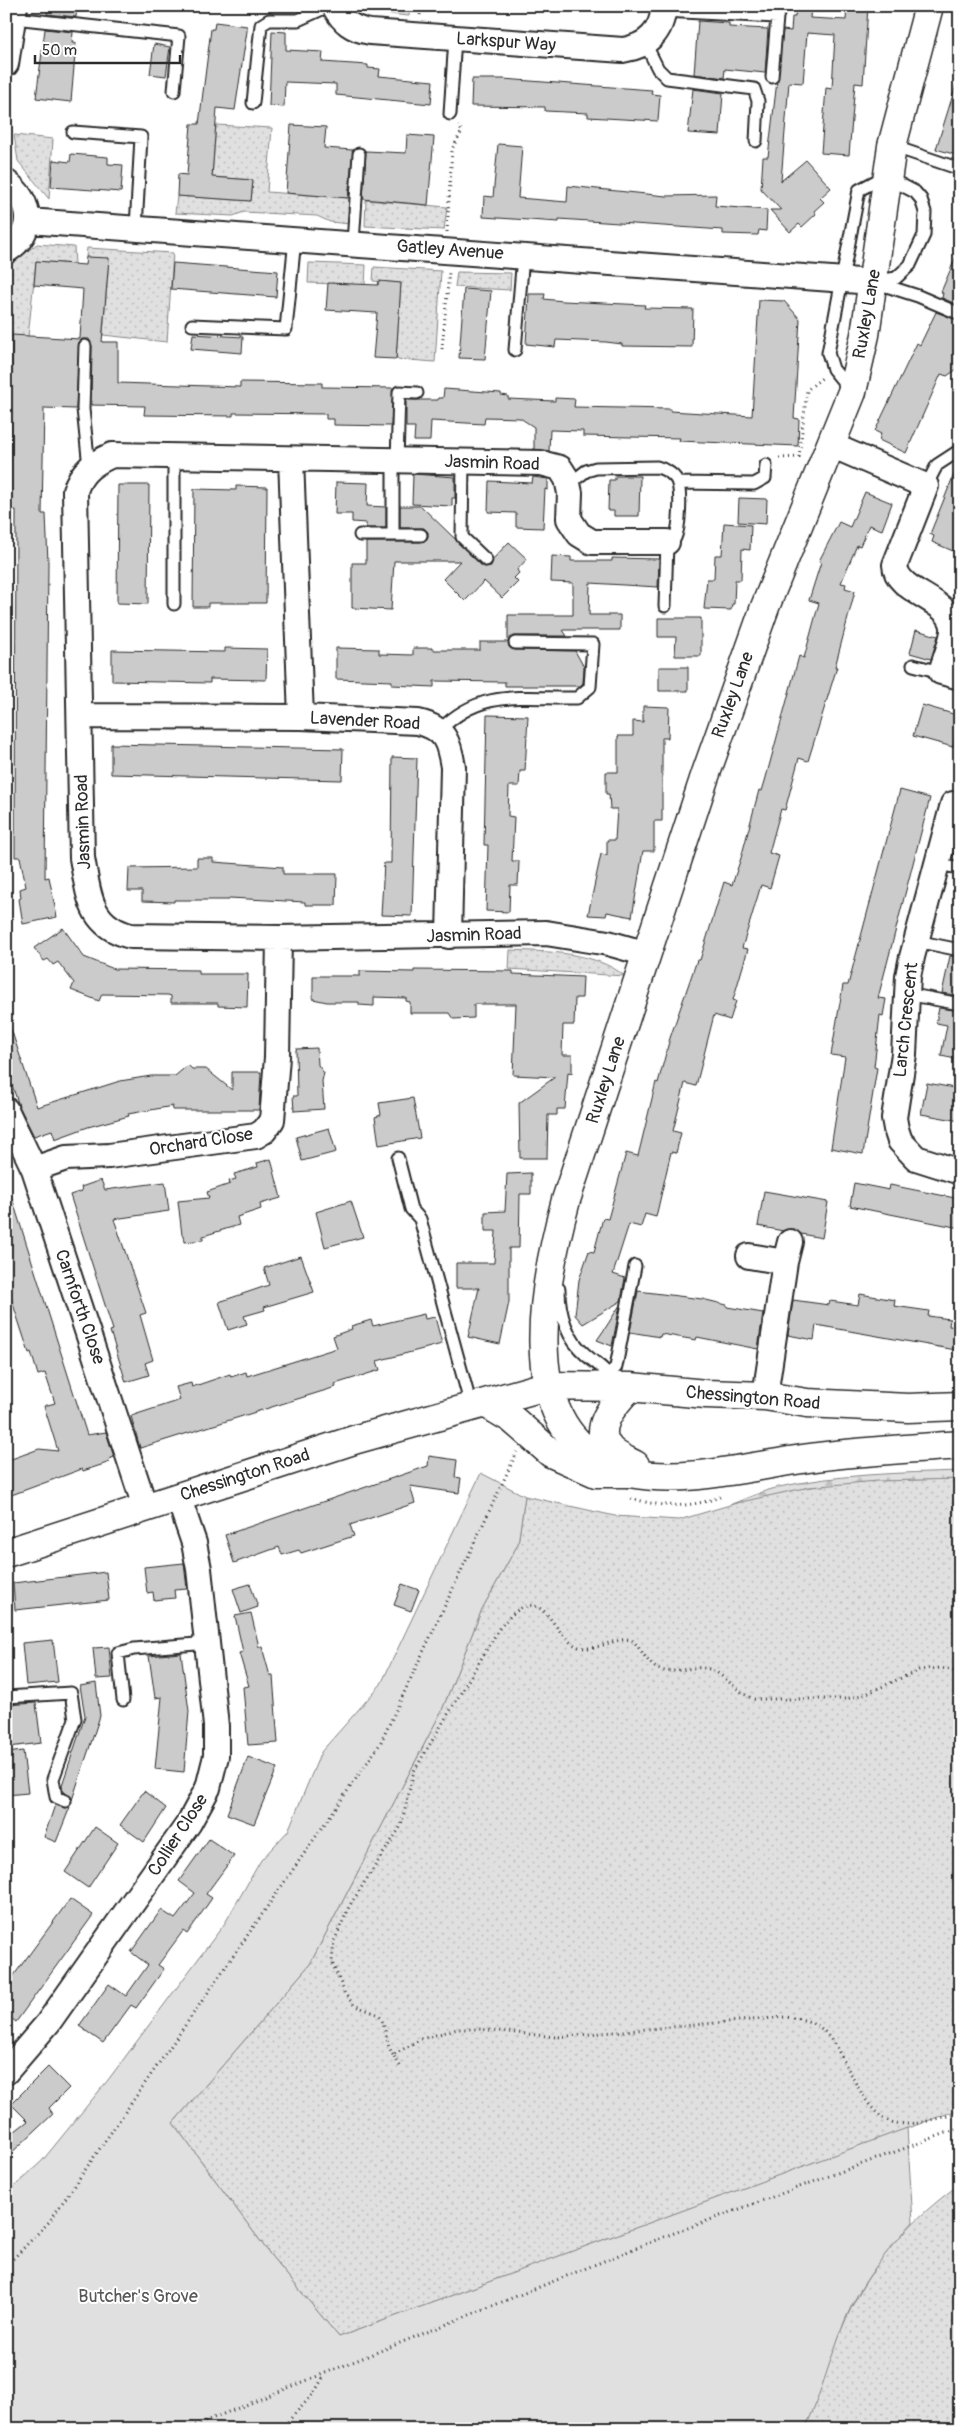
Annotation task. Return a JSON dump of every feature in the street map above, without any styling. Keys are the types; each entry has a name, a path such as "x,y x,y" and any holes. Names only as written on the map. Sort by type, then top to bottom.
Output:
{"main road":[{"name":"Ruxley Lane","path":"546,1386 545,1303 553,1245 566,1200 705,776 765,606 852,392 865,334 892,146 929,6"},
{"name":"Chessington Road","path":"6,1553 178,1496 366,1437 546,1386 618,1383 706,1394 765,1396 807,1403 908,1408 960,1406"},
{"path":"618,1383 603,1428 606,1440 613,1452 636,1465 665,1475"},
{"path":"546,1386 559,1420 572,1438 593,1456 627,1473"},
{"path":"478,1404 512,1420 551,1453 596,1473 665,1475 735,1471 808,1458 960,1445"}],"street":[{"name":"Larkspur Way","path":"334,6 342,20 356,30 370,32 623,50 636,48 645,43"},
{"path":"645,43 657,31 664,8"},
{"path":"6,64 15,12"},
{"path":"6,182 21,196 27,209 28,221 22,236 14,246 6,251"},
{"name":"Gatley Avenue","path":"28,221 873,282"},
{"path":"831,445 926,486 895,565 900,579 940,607 950,617 954,629 950,675"},
{"name":"Jasmin Road","path":"568,485 567,479 560,468 541,463 395,462 112,455 89,467 78,483 75,492 82,858 88,891 96,911 105,926 114,932 131,936 280,938 546,933 608,943 647,954"},
{"path":"291,460 301,718"},
{"path":"568,485 569,519 579,534 592,542 667,542"},
{"name":"Lavender Road","path":"80,716 301,718 418,722 432,725 440,730 450,748 453,767 449,936"},
{"name":"Larch Crescent","path":"954,804 948,866 916,941 908,976 904,1054 894,1118 900,1141 916,1158 960,1172"},
{"name":"Orchard Close","path":"34,1169 66,1158 127,1154 256,1136 264,1131 272,1120 277,1057 280,938"},
{"name":"Carnforth Close","path":"6,1110 34,1169 145,1507"},
{"path":"749,1256 787,1252 765,1396"},
{"name":"Collier Close","path":"6,2072 27,2050 59,2007 189,1823 208,1788 216,1756 216,1726 208,1643 194,1543 178,1496"}],"lane":[{"path":"253,103 261,25 269,20 298,20 329,6"},
{"path":"664,8 779,11 772,77"},
{"path":"15,12 180,36 174,92"},
{"path":"450,114 455,38"},
{"path":"645,43 658,69 667,78 754,89 758,100 756,140"},
{"path":"73,132 141,137 136,228"},
{"path":"892,146 960,169"},
{"path":"353,243 359,154"},
{"path":"852,392 833,369 828,353 859,190 876,181 888,178 915,192 921,199 925,212 924,234 910,265 896,278 873,282"},
{"path":"192,325 286,329 295,239"},
{"path":"514,350 523,256"},
{"path":"873,282 918,296 960,314"},
{"path":"85,346 82,409 89,467"},
{"path":"394,535 395,462 400,392 417,393"},
{"path":"926,486 937,465 960,450"},
{"path":"174,456 174,604"},
{"path":"462,462 462,537 486,560"},
{"path":"678,483 754,484 765,478 766,465"},
{"path":"568,485 586,471 596,468 613,467 657,467 665,469 678,483 678,532 675,538 667,542 666,606"},
{"path":"360,535 421,535"},
{"path":"440,730 453,717 466,708 483,702 496,699 577,698 590,687 593,644 515,643"},
{"path":"913,665 950,675"},
{"path":"916,941 960,950"},
{"path":"907,994 960,1004"},
{"path":"398,1158 411,1209 420,1219 478,1404"},
{"path":"553,1245 560,1253 562,1264 559,1305 563,1322 575,1343 585,1354 607,1370 618,1383"},
{"path":"618,1383 616,1367 635,1266"},
{"path":"123,1700 118,1653 134,1649 208,1643"},
{"path":"6,1697 71,1693 75,1719 53,1779 56,1797 65,1801"}],"path":[{"path":"442,349 449,250 452,149 462,131 450,114"},
{"path":"766,465 777,458 799,457 807,390 833,369"},
{"path":"6,2266 49,2222 380,1744 520,1445"},
{"path":"400,2066 388,2047 382,2019 377,2014 354,2005 345,1994 332,1962 334,1941 350,1905 401,1826 410,1780 425,1752 499,1629 522,1608 532,1607 543,1611 569,1641 577,1646 594,1647 623,1640 632,1640 656,1669 698,1667 708,1669 720,1675 743,1694 754,1699 846,1699 868,1693 919,1670 941,1668 960,1672"},
{"path":"393,2055 421,2039 457,2029 479,2029 556,2037 785,2017 806,2021 822,2030 834,2044 855,2084 886,2120 893,2123 906,2124 960,2113"},
{"path":"186,2429 666,2236 960,2128"},
{"path":"281,2429 314,2393 324,2375"},
{"path":"949,2429 960,2411"}],"green space":[{"path":"358,6 410,6 409,16 370,12"},
{"path":"216,125 272,128 267,192 350,198 350,224 330,222 317,216 244,212 233,216 175,213 177,196 251,201 253,180 212,177"},
{"path":"14,135 53,139 49,199 18,161"},
{"path":"366,200 447,207 444,230 365,226"},
{"path":"37,244 74,247 75,264 36,261 28,337 6,336 6,268"},
{"path":"87,248 173,253 167,342 103,335 109,259 86,257"},
{"path":"309,263 366,265 365,285 308,283"},
{"path":"374,267 441,271 435,362 396,359 401,283 373,281"},
{"path":"457,272 511,273 510,290 455,287"},
{"path":"510,950 570,954 585,957 612,968 625,976 509,969"},
{"path":"960,1471 960,1479 877,1481 809,1487 732,1504 779,1487 824,1479"},
{"name":"Butcher's Grove","path":"481,1473 525,1496 518,1544 482,1609 442,1710 310,1964 173,2123 272,2257 339,2337 907,2128 913,2222 866,2280 851,2306 805,2429 6,2429 6,2194 42,2161 108,2080 225,1923 261,1860 288,1831 321,1752 381,1684"},
{"path":"960,1479 960,2109 339,2337 272,2257 173,2123 310,1964 442,1710 482,1609 518,1544 525,1496 615,1516 679,1520 770,1493 853,1481"},
{"path":"960,2184 960,2429 805,2429 840,2332 867,2279 909,2227"}],"building":[{"path":"48,6 77,6 76,17 47,14"},
{"path":"796,6 811,6 810,18 846,20 847,6 868,6 863,84 855,83 849,155 821,153 826,88 832,89 835,35 807,33 803,83 789,82 781,181 806,160 831,188 820,198 824,202 814,211 816,214 802,227 799,224 790,232 770,210 781,210 761,189 763,157 768,157 783,30 791,31 792,17 795,17"},
{"path":"698,21 729,23 729,27 768,29 765,73 725,69 724,78 694,74"},
{"path":"215,22 247,26 247,31 235,110 217,108 212,177 253,180 251,201 177,196 178,174 187,175 191,124 199,124 211,29 214,29"},
{"path":"45,29 73,32 72,43 76,43 71,102 36,98"},
{"path":"272,31 286,32 286,50 323,52 322,62 368,65 368,68 380,69 379,76 433,81 431,104 336,95 336,84 285,82 284,107 269,106"},
{"path":"154,44 170,47 166,76 150,74"},
{"path":"472,79 503,79 652,90 651,94 660,95 658,121 588,117 588,113 545,111 545,107 471,106"},
{"path":"956,85 960,86 960,156 936,149"},
{"path":"693,89 723,93 720,135 688,133"},
{"path":"291,125 326,127 324,148 353,150 348,198 286,193"},
{"path":"407,135 434,137 428,205 363,199 366,151 406,153"},
{"path":"498,144 522,146 518,198 567,202 568,186 666,196 716,195 715,206 767,210 766,231 759,230 758,235 723,234 723,230 559,219 559,222 483,217 484,196 493,197"},
{"path":"71,154 108,157 108,164 123,165 121,192 51,187 53,160 70,162"},
{"path":"960,247 960,300 958,305 942,298 943,293 941,292"},
{"path":"86,257 109,258 102,342 118,342 118,383 240,387 240,382 322,383 322,387 393,388 391,426 334,425 334,419 326,419 326,414 233,413 233,416 144,415 145,406 91,405 92,346 89,339 82,339 79,342 76,409 44,408 42,514 46,514 48,563 45,878 49,877 57,917 23,924 19,899 21,898 20,889 26,887 20,857 15,857 16,510 11,510 12,335 80,339 83,289 34,285 36,261 85,265"},
{"path":"173,263 278,271 276,297 171,289"},
{"path":"379,281 401,283 396,359 373,358 377,313 326,310 328,283 378,285"},
{"path":"464,289 491,291 485,359 459,358"},
{"path":"529,294 545,294 544,299 563,301 645,305 644,308 693,309 692,347 622,346 622,344 606,342 556,340 555,347 526,344"},
{"path":"759,300 784,301 800,319 794,418 799,419 798,446 679,441 680,438 583,436 583,431 550,430 549,451 534,449 534,427 520,418 485,417 484,424 431,421 430,441 414,441 415,427 406,427 406,400 438,400 438,398 443,398 444,389 501,393 501,395 508,396 508,399 555,401 555,398 575,399 574,407 670,409 670,411 752,416"},
{"path":"936,312 960,321 960,367 947,376 941,374 906,453 879,440 881,434 875,431 917,343 920,345"},
{"path":"193,334 243,337 242,353 191,349"},
{"path":"959,462 960,554 932,542 934,536 930,534"},
{"path":"413,474 455,477 455,498 452,498 452,506 412,504"},
{"path":"615,476 640,476 639,516 614,516 614,511 608,511 609,480 615,480"},
{"path":"533,477 548,479 548,490 545,489 543,528 516,527 516,513 488,512 489,481 532,483"},
{"path":"336,482 368,483 367,506 386,507 386,528 366,528 366,523 352,522 352,514 335,514"},
{"path":"118,485 149,485 148,604 117,603"},
{"path":"236,486 267,487 266,603 208,603 208,607 193,607 194,489 236,490"},
{"path":"865,492 892,503 882,530 869,525 860,546 857,545 841,583 846,584 845,588 855,591 835,667 837,667 808,761 799,758 785,810 781,809 769,853 779,856 770,888 761,885 742,948 748,949 733,1000 736,1001 730,1020 714,1015 696,1086 685,1083 673,1131 681,1133 676,1153 671,1152 656,1217 645,1214 641,1227 629,1224 613,1274 625,1278 621,1301 583,1324 575,1315 579,1280 589,1251 594,1252 603,1218 608,1219 626,1153 638,1156 656,1082 658,1083 670,1038 697,960 700,960 724,882 732,885 759,790 762,791 765,781 799,656 804,658 819,603 809,600 821,562 819,561 839,522 850,527"},
{"path":"739,498 767,499 766,524 738,522"},
{"path":"400,506 421,506 484,567 491,566 493,559 509,542 527,559 517,570 519,573 514,578 518,582 502,598 484,581 465,601 443,579 460,561 394,561 391,610 352,608 352,563 366,563 366,542 421,542 428,538 428,532 424,528 400,528"},
{"path":"724,523 751,525 750,550 742,549 741,580 735,580 734,604 732,604 731,610 704,609 707,579 714,579 715,555 722,555"},
{"path":"552,556 571,557 571,561 612,561 612,558 659,559 658,587 590,583 589,615 620,615 620,630 563,630 567,636 515,636 508,641 508,615 573,615 573,583 551,582"},
{"path":"658,618 701,618 701,656 675,656 676,637 658,637"},
{"path":"916,630 938,636 931,659 910,653"},
{"path":"480,642 508,642 509,647 515,650 575,651 584,667 583,683 580,686 505,686 505,682 434,681 434,687 392,685 392,681 336,679 336,648 379,649 379,654 413,655 413,648 480,650"},
{"path":"225,648 267,649 266,680 210,679 210,683 112,681 112,650 225,652"},
{"path":"659,667 688,667 688,691 659,691"},
{"path":"922,705 960,716 953,747 913,736"},
{"path":"643,706 669,707 668,738 662,738 662,821 654,821 654,851 643,851 632,917 607,912 606,916 588,915 601,854 607,855 607,840 615,840 617,809 610,809 609,794 606,794 606,772 618,772 618,736 633,736 633,721 643,722"},
{"path":"487,715 528,716 525,771 520,771 519,786 509,786 508,816 514,817 512,861 519,861 518,885 510,885 509,912 486,911 488,845 484,845"},
{"path":"111,744 343,749 342,780 111,774"},
{"path":"392,757 417,758 412,916 381,915 384,863 391,863"},
{"path":"900,790 930,798 878,998 886,999 883,1016 880,1015 874,1067 877,1068 863,1154 831,1148 845,1057 831,1055 843,985 848,985"},
{"path":"197,858 213,858 213,862 283,867 283,874 337,874 336,905 305,905 305,902 229,898 229,900 174,900 174,902 142,901 142,891 128,891 129,868 197,867"},
{"path":"63,928 84,957 114,969 199,970 199,974 248,974 247,1007 218,1006 218,1003 171,1003 171,996 168,995 102,994 99,1001 71,990 74,983 58,962 53,965 48,959 44,961 34,948"},
{"path":"950,956 960,957 960,996 942,993"},
{"path":"414,970 513,971 513,974 583,977 582,998 575,998 574,1025 563,1025 562,1055 572,1055 572,1073 568,1072 565,1109 557,1109 557,1115 548,1115 547,1158 520,1158 519,1103 555,1077 513,1075 516,1004 474,1004 474,1018 453,1019 449,1013 410,1013 410,1002 406,1001 406,998 374,997 374,1006 359,1005 359,1002 327,1002 313,999 313,976 360,976 360,971 414,972"},
{"path":"939,1008 960,1011 960,1038 956,1059 941,1056 947,1025 936,1023"},
{"path":"6,1023 9,1023 37,1107 120,1081 151,1076 175,1076 188,1065 192,1069 206,1069 232,1090 232,1072 261,1072 259,1110 172,1110 173,1106 128,1114 129,1116 88,1127 55,1139 52,1130 34,1136 19,1106 6,1067"},
{"path":"317,1048 318,1065 324,1073 322,1081 324,1109 294,1111 293,1096 297,1096 296,1049"},
{"path":"927,1083 960,1089 960,1121 921,1114"},
{"path":"413,1098 420,1138 379,1145 375,1117 381,1115 379,1103"},
{"path":"329,1128 336,1152 302,1161 296,1137"},
{"path":"271,1159 281,1198 260,1204 261,1209 237,1217 239,1225 203,1236 203,1240 185,1242 184,1235 182,1235 178,1201 209,1198 207,1192 230,1184 229,1181 236,1179 234,1174 258,1167 257,1163"},
{"path":"531,1173 531,1194 520,1194 519,1248 509,1248 509,1302 500,1344 468,1337 479,1288 456,1288 456,1263 494,1263 496,1231 485,1231 485,1212 505,1211 507,1174"},
{"path":"101,1180 105,1190 165,1182 169,1211 114,1219 146,1313 140,1315 153,1360 145,1363 149,1375 126,1382 110,1331 113,1330 70,1195 82,1191 81,1187"},
{"path":"854,1183 889,1190 890,1185 960,1199 960,1228 850,1206"},
{"path":"764,1191 828,1202 822,1238 801,1234 793,1229 783,1231 758,1226"},
{"path":"6,1192 10,1192 87,1435 106,1432 114,1457 109,1459 110,1462 83,1471 82,1469 6,1497 6,1461 39,1449 58,1451 44,1406 55,1403 45,1373 38,1375 31,1352 29,1353 6,1283"},
{"path":"351,1201 363,1237 325,1247 316,1212"},
{"path":"301,1256 314,1292 264,1307 265,1310 244,1316 247,1324 228,1330 219,1302 269,1285 264,1268"},
{"path":"638,1291 702,1299 727,1305 727,1307 763,1313 758,1349 697,1337 696,1340 661,1334 660,1337 630,1332"},
{"path":"860,1294 895,1300 894,1306 929,1311 928,1316 950,1319 949,1326 959,1327 956,1350 816,1325 814,1340 788,1335 793,1300 829,1305 830,1301 858,1305"},
{"path":"620,1305 612,1346 597,1340 606,1327"},
{"path":"424,1314 425,1319 435,1317 442,1344 377,1361 380,1370 335,1384 336,1387 140,1448 131,1416 180,1400 176,1387 191,1383 192,1387 230,1374 231,1377 246,1372 247,1376 337,1348 333,1336 352,1329 351,1326 371,1320 373,1326"},
{"path":"429,1456 457,1460 455,1477 461,1478 459,1493 410,1486 415,1503 350,1525 354,1536 301,1553 299,1550 282,1555 279,1547 234,1563 225,1535 428,1466"},
{"path":"184,1563 187,1589 174,1590 175,1598 154,1600 153,1592 147,1593 144,1567"},
{"path":"106,1572 109,1600 15,1610 13,1583"},
{"path":"250,1584 258,1607 241,1613 233,1589"},
{"path":"402,1584 419,1590 411,1611 394,1605"},
{"path":"251,1613 259,1647 262,1647 270,1676 273,1676 278,1743 248,1745 243,1687 249,1686 239,1653 243,1652 235,1616"},
{"path":"53,1640 58,1682 26,1685 22,1643"},
{"path":"109,1647 112,1678 96,1679 93,1648"},
{"path":"181,1653 189,1711 184,1772 155,1769 162,1697 155,1698 149,1656"},
{"path":"96,1683 100,1716 72,1800 71,1796 63,1792 62,1785 85,1716 80,1686"},
{"path":"36,1703 41,1743 9,1747 6,1705"},
{"path":"23,1751 28,1793 6,1795 6,1753"},
{"path":"248,1757 277,1768 254,1824 227,1814"},
{"path":"144,1791 166,1808 144,1842 120,1825"},
{"path":"55,1805 65,1808 70,1807 56,1842 44,1837"},
{"path":"95,1827 118,1843 88,1888 65,1872"},
{"path":"209,1839 234,1856 206,1894 212,1898 187,1934 183,1931 158,1965 164,1969 136,2008 131,2005 103,2043 79,2026 109,1984 126,1996 148,1965 131,1952 161,1910 175,1919 195,1893 179,1881"},
{"path":"70,1899 93,1915 16,2022 6,2014 6,1986"},
{"path":"48,2067 69,2088 49,2108 53,2114 6,2158 6,2138 28,2121 11,2104"}]}
